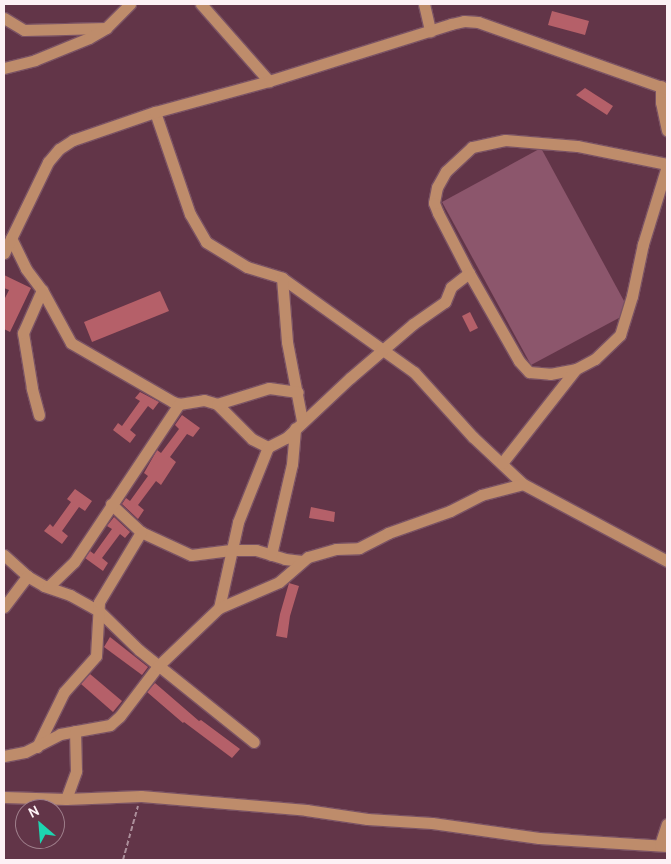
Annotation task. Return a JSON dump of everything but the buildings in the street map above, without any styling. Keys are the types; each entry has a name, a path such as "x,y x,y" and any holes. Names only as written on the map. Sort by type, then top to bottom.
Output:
{"street":[{"path":"4,68 35,60 90,38 106,28 130,4"},
{"path":"200,4 268,81"},
{"path":"424,4 430,31"},
{"path":"4,18 24,30 106,28"},
{"path":"4,253 48,162 59,149 73,140 155,112 268,81 464,21 478,22 664,88 667,130"},
{"path":"155,112 190,214 206,242 247,267 282,278 414,372 473,437 523,484 667,561"},
{"path":"505,140 529,141 578,146 667,165 643,244 625,323 620,335 595,359 576,369 550,374 529,372 519,361 469,274 434,203 437,187 446,171 472,148 505,140"},
{"path":"11,238 26,269 42,290 72,344 134,381 179,404 204,400 217,404 252,439 268,447"},
{"path":"219,608 238,522 268,447 286,438 299,424 383,349 445,302 451,287 469,274"},
{"path":"271,555 292,464 299,424 298,392 287,342 282,278"},
{"path":"39,415 32,388 23,334 42,290"},
{"path":"502,463 576,369"},
{"path":"217,404 269,388 298,392"},
{"path":"48,587 74,562 179,404"},
{"path":"4,756 10,756 37,747 60,734 104,726 114,722 158,666 219,608 279,582 302,561 317,554 359,548 388,533 450,511 481,495 523,484"},
{"path":"111,504 141,532 191,555 231,550 256,550 302,561"},
{"path":"37,747 64,692 96,656 98,606 105,589 141,532"},
{"path":"4,555 27,576 48,587 70,595 99,611 158,666 254,742"},
{"path":"4,607 27,576"},
{"path":"66,799 76,771 75,731"},
{"path":"4,797 66,799 141,796 306,810 368,819 432,823 540,838 664,845 667,824"}],"path":[{"path":"123,860 141,796"}],"shaded area":[{"path":"541,148 630,312 531,365 442,202"}]}
